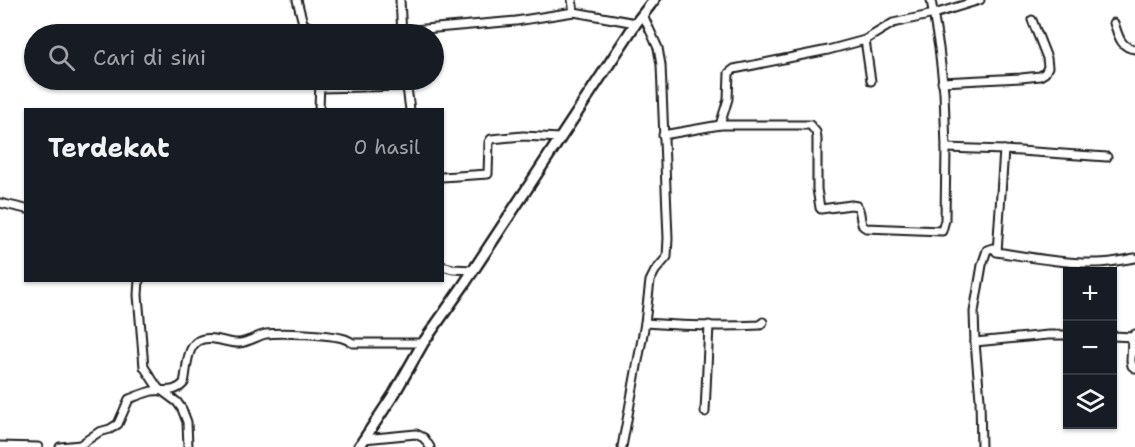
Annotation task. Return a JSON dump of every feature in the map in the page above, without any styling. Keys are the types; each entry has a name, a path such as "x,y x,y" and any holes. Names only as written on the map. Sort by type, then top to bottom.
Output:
{"street":[{"path":"297,0 304,24"},
{"path":"400,0 401,24"},
{"path":"572,0 574,12"},
{"path":"362,443 394,394 423,343 636,23 654,0"},
{"path":"663,135 720,125 813,126 818,139 817,189 821,209 857,206 861,223 866,228 942,231 945,220 944,92 931,0"},
{"path":"720,125 728,99 729,73 734,69 865,40 893,23 980,0"},
{"path":"444,29 574,12 636,23"},
{"path":"622,447 645,323 650,281 667,257 669,238 661,65 658,48 643,15"},
{"path":"942,82 1021,78 1040,76 1045,73 1048,67 1047,58 1032,20"},
{"path":"1114,23 1123,45 1129,49 1135,49"},
{"path":"865,40 871,81"},
{"path":"319,108 320,90"},
{"path":"407,90 410,108"},
{"path":"444,177 488,174 491,139 523,136 560,138"},
{"path":"946,148 1107,157"},
{"path":"997,252 1004,150"},
{"path":"0,202 24,208"},
{"path":"981,447 974,312 982,265 987,250 993,248 997,252 1038,259 1086,263 1135,258"},
{"path":"444,267 473,270"},
{"path":"139,282 144,367 152,380 182,409 187,422 188,447"},
{"path":"645,323 744,326 760,325 762,322"},
{"path":"705,412 709,325"},
{"path":"60,447 80,445 99,432 118,424 129,399 153,391 176,390 184,383 192,347 202,339 238,343 267,334 282,334 329,336 353,343 423,343"},
{"path":"975,342 1063,335"},
{"path":"1117,336 1134,336 1131,362 1135,368"},
{"path":"362,443 416,434 424,438 430,447"},
{"path":"0,446 38,447"}]}
